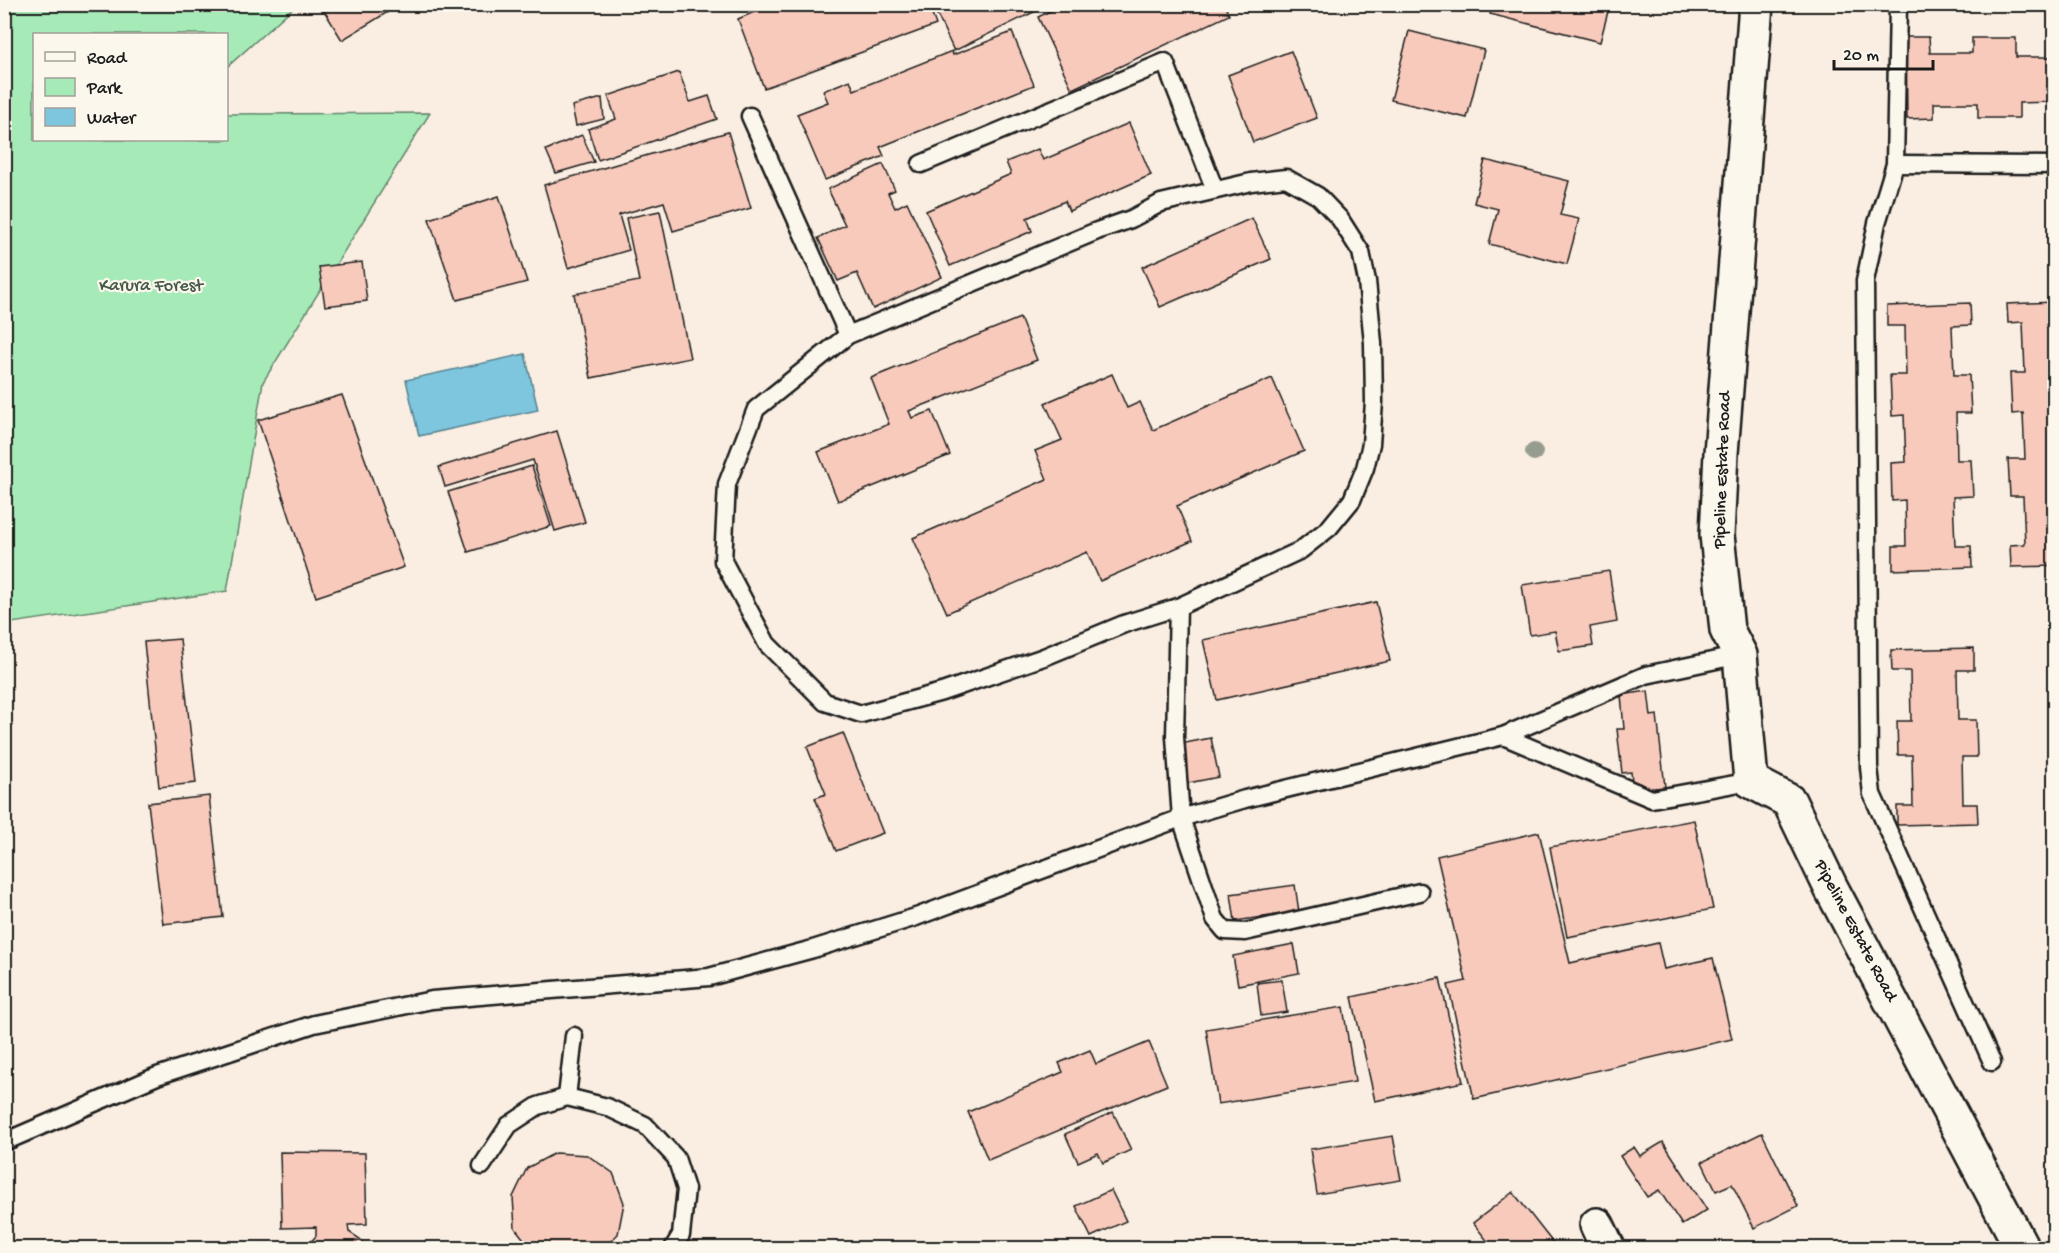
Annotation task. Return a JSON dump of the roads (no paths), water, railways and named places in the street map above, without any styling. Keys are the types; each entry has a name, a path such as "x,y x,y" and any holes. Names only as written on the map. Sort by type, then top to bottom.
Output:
{"street":[{"name":"Pipeline Estate Road","path":"1756,4 1718,513 1727,630 1740,656 1751,781 1789,801 1831,888 2022,1248"}],"lane":[{"path":"1898,4 1895,164 1877,222 1865,281 1869,767 1872,794 1992,1062"},
{"path":"921,164 1165,62 1215,190"},
{"path":"750,116 848,334"},
{"path":"1895,164 2055,165"},
{"path":"1286,178 1318,196 1340,219 1361,252 1373,343 1374,402 1371,444 1365,468 1352,500 1329,528 1301,550 1178,606 1124,624 1044,657 942,692 861,714 825,702 767,644 723,561 727,484 756,409 848,334 1131,219 1161,203 1251,182 1286,178"},
{"path":"1178,606 1175,736 1181,818 1215,919 1225,931 1245,932 1420,892"},
{"path":"4,1142 157,1076 314,1024 432,1000 709,977 813,949 916,916 1181,818 1245,798 1503,736 1646,675 1740,656"},
{"path":"1503,736 1652,799 1751,781"},
{"path":"567,1097 574,1036"},
{"path":"482,1166 509,1125 538,1106 567,1097 607,1107 645,1125 676,1158 686,1189 681,1235 673,1248"}],"water":[{"path":"525,354 538,410 419,436 406,380"}],"park label":[{"name":"Karura Forest","path":"151,286"}]}
